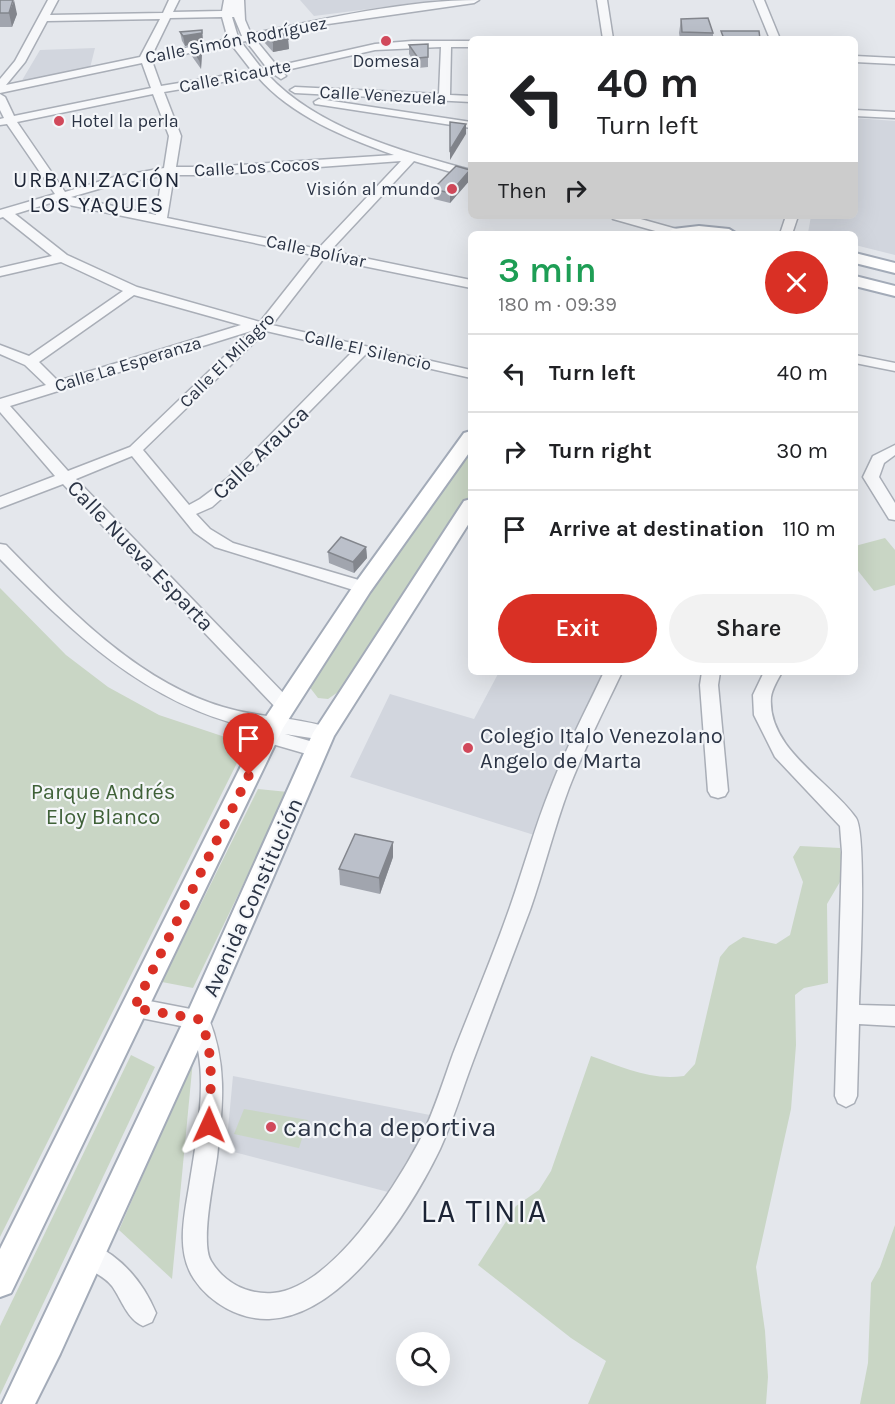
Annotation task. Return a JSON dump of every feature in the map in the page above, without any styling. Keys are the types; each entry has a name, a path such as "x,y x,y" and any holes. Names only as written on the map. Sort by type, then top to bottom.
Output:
{"main road":[{"path":"858,259 895,268"},
{"path":"858,282 895,291"},
{"path":"0,1282 275,722 363,587 468,440"},
{"name":"Avenida Constitución","path":"18,1404 90,1255 198,1019 320,742 468,510"}],"street":[{"path":"0,88 20,62 52,0"},
{"path":"161,219 175,136 145,58 174,0"},
{"path":"229,0 226,15 233,40 258,73 310,103 380,135 468,163"},
{"path":"239,0 240,21 257,51 295,90 344,131 411,158 468,173"},
{"name":"Calle Simón Rodríguez","path":"0,88 328,21 474,0"},
{"path":"602,0 608,36"},
{"path":"759,0 774,36"},
{"path":"43,18 239,14"},
{"name":"Calle Ricaurte","path":"5,121 156,90 258,73 375,47 412,44 468,44"},
{"path":"444,98 446,44"},
{"path":"858,59 895,61"},
{"name":"Calle Venezuela","path":"295,90 468,99"},
{"path":"310,103 325,92"},
{"path":"0,97 5,121 63,197"},
{"path":"310,103 468,125"},
{"path":"858,113 895,115"},
{"path":"402,142 411,158"},
{"name":"Calle Los Cocos","path":"3,213 114,180 168,171 209,171 411,158"},
{"name":"Calle El Milagro","path":"0,503 135,450 260,325 322,252 411,158"},
{"name":"Calle Bolívar","path":"63,197 69,201 468,283"},
{"name":"Calle El Silencio","path":"3,213 62,258 132,290 260,325 468,373"},
{"path":"627,219 666,231"},
{"path":"658,219 699,231"},
{"path":"0,272 62,258"},
{"path":"30,362 132,290"},
{"name":"Calle La Esperanza","path":"0,403 260,325"},
{"name":"Calle Arauca","path":"363,587 227,547 210,539 197,527 188,512 206,503 232,482 364,348"},
{"path":"0,349 30,362 55,386"},
{"path":"858,360 895,367"},
{"path":"858,370 895,377"},
{"name":"Calle Nueva Esparta","path":"0,403 275,722"},
{"path":"135,450 188,512"},
{"path":"871,477 874,463 883,454 895,450"},
{"path":"858,474 871,477 895,515"},
{"path":"0,549 83,644 115,670 155,695 202,716 275,722 320,742"},
{"path":"0,563 41,597"},
{"path":"134,1008 198,1019 208,1037 209,1125 196,1223 197,1260 208,1279 230,1297 254,1306 282,1304 309,1296 341,1268 375,1233 412,1176 430,1142 520,908 560,787 612,675"},
{"path":"711,675 709,685 718,791"},
{"path":"772,675 762,695 764,715 772,735 782,752 849,823 852,852 846,1096"},
{"path":"848,1014 895,1016"},
{"path":"90,1255 119,1275 143,1313"}],"shaded area":[{"path":"300,0 439,0 314,16"},
{"path":"95,48 90,68 21,82 40,50"},
{"path":"858,118 895,121 895,255 858,246 858,231 808,231 810,219 858,219"},
{"name":"Colegio Italo Venezolano Angelo de Marta","path":"497,675 603,675 534,835 350,777 390,694 474,719"},
{"path":"233,1076 430,1115 392,1193 226,1150"}],"green space":[{"path":"468,450 468,498 405,589 341,690 328,699 318,698 308,685"},
{"path":"885,538 895,550 895,585 874,591 858,571 858,545"},
{"name":"Parque Andrés Eloy Blanco","path":"0,588 66,655 108,687 159,715 228,738 240,752 237,763 0,1237"},
{"path":"258,789 288,792 193,988 162,982"},
{"path":"800,846 840,848 844,875 827,904 828,983 804,988 795,995 796,1045 791,1109 756,1267 765,1331 768,1377 766,1404 588,1404 606,1361 571,1338 478,1265 516,1206 539,1190 551,1171 591,1056 637,1072 660,1077 684,1076 695,1064 720,957 729,946 743,937 776,944 790,935 803,882 793,857"},
{"path":"131,1055 155,1067 0,1395 0,1326"},
{"path":"193,1060 172,1279 119,1230"},
{"name":"cancha deportiva","path":"244,1109 308,1120 299,1148 234,1134"},
{"path":"895,1225 895,1404 860,1404 868,1363 871,1283 880,1267"}],"building":[{"path":"0,0 13,0 9,13 0,13"},
{"path":"708,18 713,33 682,32 681,19"},
{"path":"278,29 288,39 273,42 264,32"},
{"path":"202,30 202,33 183,36 180,32"},
{"path":"721,31 759,31 760,36 723,36"},
{"path":"201,43 199,59 190,45"},
{"path":"428,44 428,57 418,58 409,45"},
{"path":"450,122 466,124 450,150"},
{"path":"456,166 468,169 450,193 433,189"},
{"path":"341,537 366,547 353,562 328,552"},
{"path":"355,834 393,842 379,878 339,869"}],"place":[{"name":"Domesa","path":"386,41"},
{"name":"Hotel la perla","path":"59,121"},
{"name":"Visión al mundo","path":"452,189"},
{"name":"Colegio Italo Venezolano Angelo de Marta","path":"468,748"},
{"name":"cancha deportiva","path":"271,1127"}],"district":[{"name":"URBANIZACIÓN LOS YAQUES","path":"97,192"},
{"name":"LA TINIA","path":"484,1211"}],"route":[{"path":"209,1125 210,1075 208,1037 204,1028 198,1019 134,1008 249,775"}]}
